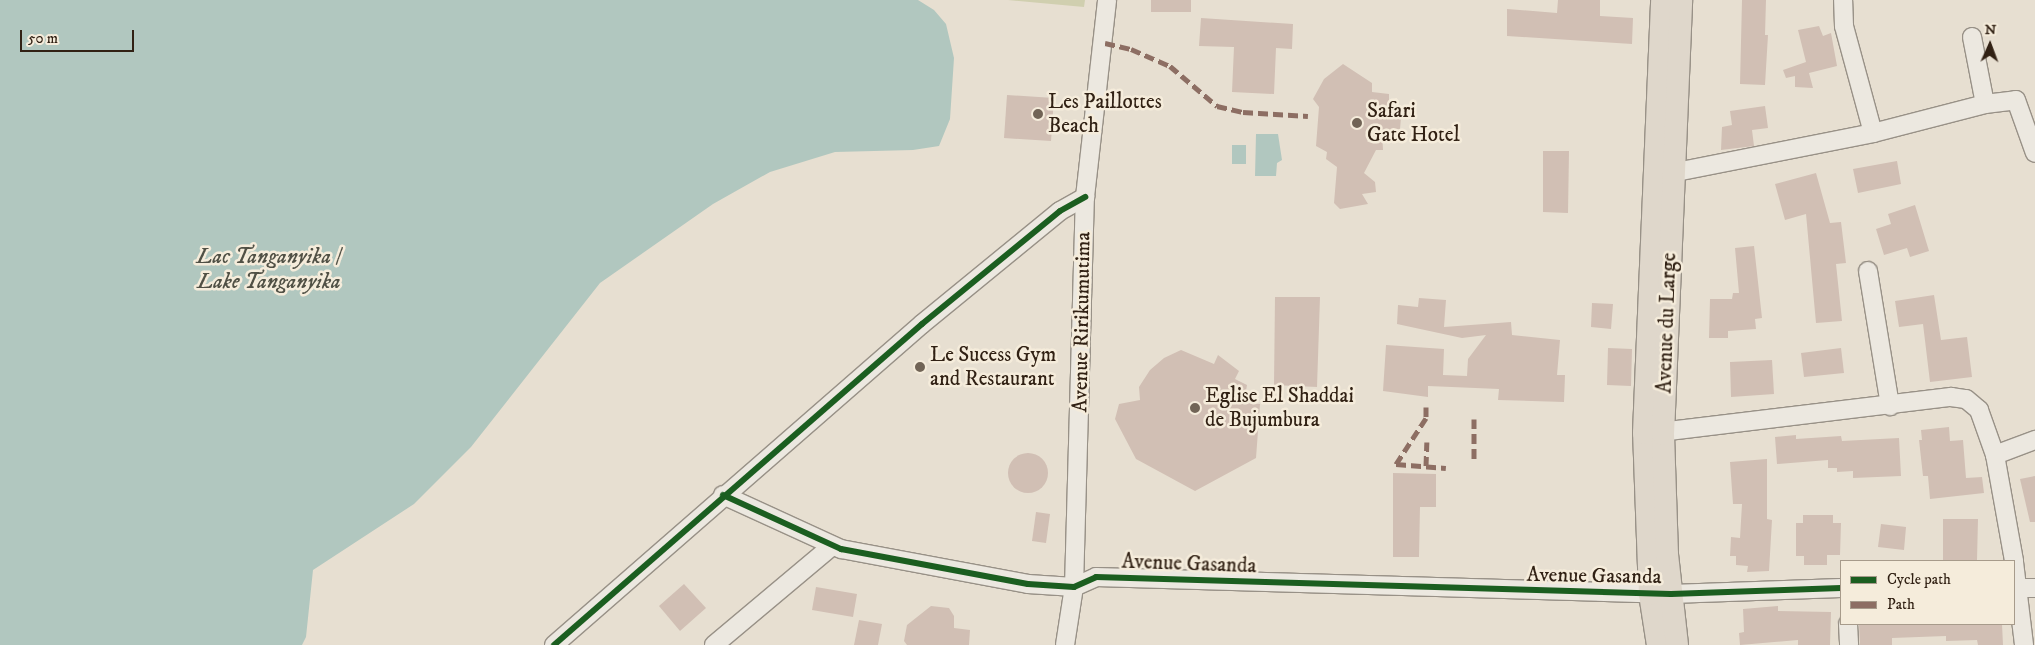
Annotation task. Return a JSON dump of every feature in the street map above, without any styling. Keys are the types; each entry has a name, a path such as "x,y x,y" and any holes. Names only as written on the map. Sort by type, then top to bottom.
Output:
{"main road":[{"name":"Avenue du Large","path":"1658,645 1661,594 1653,433 1663,175 1662,0"},
{"name":"Avenue du Large","path":"1663,175 1681,0"},
{"name":"Avenue du Large","path":"1661,594 1677,645"}],"street":[{"name":"Avenue Ririkumutima","path":"1065,645 1074,586 1085,197 1105,42 1107,0"},
{"path":"1843,0 1844,26 1873,133"},
{"path":"1972,37 1984,104"},
{"path":"1663,175 1873,133 1984,104 2016,100 2035,153"},
{"path":"554,645 722,495 1060,210 1085,197"},
{"path":"1868,270 1890,406"},
{"path":"1653,433 1890,406 1951,397 1966,399 1979,410 1995,455 2014,560"},
{"path":"1995,455 2035,440"},
{"name":"Avenue Gasanda","path":"722,495 832,546 1028,584 1074,586 1096,577 1661,594 1840,588"},
{"path":"714,645 832,546"},
{"path":"2015,565 2022,588 2024,645"},
{"path":"1848,625 1849,645"}],"green space":[{"path":"1008,0 1085,0 1084,7"}],"water":[{"name":"Lac Tanganyika / Lake Tanganyika","path":"0,0 918,0 934,10 946,24 954,58 950,119 939,146 913,150 835,152 770,172 713,204 600,283 471,447 414,504 313,570 306,637 302,645 0,645"},
{"path":"1256,134 1278,134 1282,160 1277,163 1276,176 1255,176"},
{"path":"1232,145 1246,145 1246,164 1232,164"}],"building":[{"path":"1151,0 1191,0 1191,12 1151,12"},
{"path":"1558,0 1600,0 1600,16 1633,18 1632,44 1507,36 1507,9 1557,13"},
{"path":"1742,0 1766,0 1765,35 1768,35 1765,85 1740,84"},
{"path":"1201,18 1293,24 1292,49 1276,48 1274,94 1232,92 1234,47 1199,46"},
{"path":"1819,26 1823,36 1831,33 1837,66 1809,73 1813,88 1795,87 1795,76 1786,78 1783,70 1806,62 1798,30"},
{"path":"1343,64 1372,83 1372,92 1389,94 1389,107 1402,106 1400,129 1382,131 1383,150 1376,150 1364,173 1375,182 1376,192 1362,194 1368,204 1340,209 1334,203 1337,167 1326,159 1327,152 1316,146 1319,107 1313,99 1324,79"},
{"path":"1007,95 1054,98 1051,141 1004,138"},
{"path":"1765,106 1768,128 1752,130 1754,146 1721,150 1722,127 1732,125 1730,111"},
{"path":"1543,151 1569,151 1568,213 1543,212"},
{"path":"1897,161 1901,184 1858,193 1853,169"},
{"path":"1816,173 1830,223 1841,222 1846,263 1836,264 1842,321 1816,323 1806,214 1785,220 1775,184"},
{"path":"1915,205 1929,251 1910,257 1907,248 1884,255 1876,229 1891,224 1888,214"},
{"path":"1754,246 1762,318 1755,319 1756,329 1728,331 1728,338 1709,338 1710,299 1732,299 1733,293 1739,293 1735,248"},
{"path":"1934,295 1941,340 1967,337 1972,377 1930,382 1923,324 1899,327 1895,301"},
{"path":"1275,297 1320,297 1317,387 1274,385"},
{"path":"1419,298 1446,300 1444,327 1511,322 1512,335 1560,340 1557,375 1565,375 1564,402 1498,400 1499,389 1428,386 1428,397 1383,391 1386,345 1444,349 1443,375 1467,376 1468,359 1486,335 1462,338 1397,324 1398,305 1418,307"},
{"path":"1592,303 1613,304 1611,329 1591,327"},
{"path":"1608,348 1632,349 1631,386 1607,385"},
{"path":"1841,348 1844,373 1804,377 1801,353"},
{"path":"1181,350 1214,364 1218,355 1239,371 1235,379 1247,385 1244,403 1260,404 1256,458 1195,491 1136,459 1115,419 1119,404 1140,400 1139,387 1150,370 1164,358"},
{"path":"1772,360 1774,394 1731,397 1730,362"},
{"path":"1949,427 1950,441 1963,440 1966,478 1982,477 1984,493 1930,499 1928,476 1923,476 1919,440 1922,440 1921,430"},
{"path":"1796,435 1796,439 1841,436 1842,441 1899,438 1901,476 1853,478 1853,471 1837,472 1837,468 1828,468 1828,460 1777,464 1775,437"},
{"path":"1024,453 1032,453 1039,456 1045,462 1048,473 1045,484 1039,490 1032,493 1024,493 1017,490 1011,484 1008,477 1008,469 1011,462 1017,456"},
{"path":"1767,459 1767,519 1772,520 1769,571 1747,572 1748,566 1736,565 1736,556 1730,556 1731,537 1740,538 1742,504 1733,504 1730,462"},
{"path":"1393,473 1436,474 1436,507 1420,507 1419,557 1393,557"},
{"path":"2035,476 2035,522 2030,522 2020,479"},
{"path":"1036,512 1050,514 1046,543 1032,541"},
{"path":"1803,515 1833,515 1833,523 1841,523 1840,555 1827,555 1827,565 1804,565 1804,556 1796,556 1796,523 1803,523"},
{"path":"1943,519 1978,519 1977,560 1943,560"},
{"path":"1881,524 1906,527 1904,550 1878,547"},
{"path":"684,584 706,608 680,631 659,606"},
{"path":"816,587 857,594 853,617 812,610"},
{"path":"931,606 949,608 954,616 954,628 970,630 969,645 907,645 904,641 907,625"},
{"path":"1778,606 1778,611 1831,612 1830,645 1798,645 1798,640 1740,645 1739,633 1744,632 1743,609"},
{"path":"859,620 882,624 878,645 854,645"},
{"path":"1859,625 2002,625 2003,645 1978,645 1977,640 1946,641 1946,636 1892,638 1892,645 1860,645"}],"marked path":[{"path":"1105,43 1131,49 1170,66 1217,106 1243,112 1308,116"},
{"path":"1426,407 1426,418 1396,464 1446,468"},
{"path":"1474,419 1474,459"},
{"path":"1426,466 1427,442"}],"cycle path":[{"path":"554,645 922,324 1060,211 1085,197"},
{"path":"723,495 841,549 1028,584 1074,587 1096,577 1671,594 1840,588"}],"place":[{"name":"Les Paillottes Beach","path":"1038,114"},
{"name":"Safari Gate Hotel","path":"1357,123"},
{"name":"Le Sucess Gym and Restaurant","path":"920,367"},
{"name":"Eglise El Shaddai de Bujumbura","path":"1195,408"}]}
